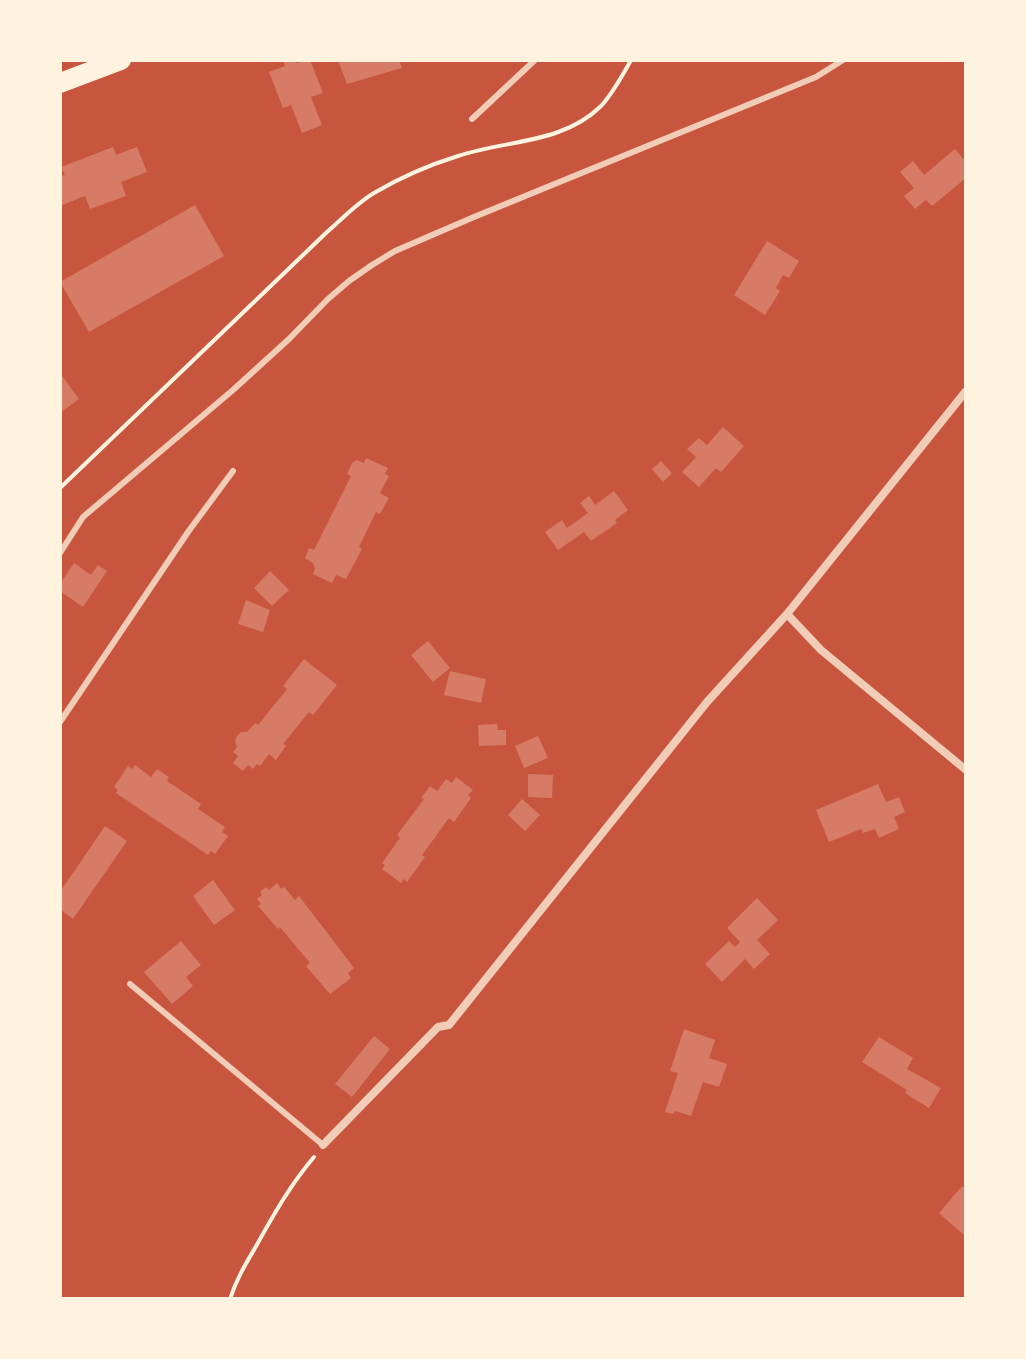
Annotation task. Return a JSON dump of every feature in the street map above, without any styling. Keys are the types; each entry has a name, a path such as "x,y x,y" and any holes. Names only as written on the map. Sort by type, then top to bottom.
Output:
{"highway":[{"path":"60,83 121,60"}],"street":[{"path":"323,1145 438,1027 449,1025 707,702 787,614 966,391"},
{"path":"787,614 821,650 966,770"}],"lane":[{"path":"472,119 535,60"},
{"path":"60,553 83,517 233,390 328,299 372,265 395,251 474,217 816,77 843,60"},
{"path":"60,722 188,532 233,471"},
{"path":"130,984 323,1145"}],"path":[{"path":"60,488 327,232 373,193 415,171 462,154 563,130 593,113 603,103 631,60"},
{"path":"230,1299 238,1277 273,1214 299,1174 323,1145"}],"building":[{"path":"283,60 295,60 296,63 310,60 323,93 311,97 322,125 302,133 291,105 283,108 269,72 285,66"},
{"path":"338,60 399,60 402,68 347,84"},
{"path":"113,147 116,155 137,147 147,172 121,182 126,196 90,209 85,196 60,206 60,176 65,175 61,167"},
{"path":"955,149 966,162 966,178 932,206 926,200 915,209 904,196 914,188 900,172 913,161 924,175"},
{"path":"195,205 224,256 89,332 60,282"},
{"path":"767,241 799,261 789,278 783,275 776,288 780,291 765,315 734,295"},
{"path":"60,373 79,399 60,413"},
{"path":"723,427 744,446 721,472 716,468 699,487 682,472 696,457 687,449 699,438 707,445"},
{"path":"366,458 388,468 385,474 389,476 380,493 389,498 380,514 376,512 346,579 336,575 332,583 313,574 313,563 305,558 309,548 314,550 351,476 347,474 352,463 357,460 364,463"},
{"path":"661,461 672,473 663,482 652,469"},
{"path":"614,491 628,510 615,520 617,523 591,541 584,532 558,550 545,532 562,520 567,528 588,513 580,503 589,496 595,505"},
{"path":"74,563 91,575 98,565 107,571 83,607 60,591 60,584"},
{"path":"270,571 289,590 272,606 254,588"},
{"path":"246,600 270,610 263,632 238,624"},
{"path":"428,641 450,668 433,682 411,655"},
{"path":"304,659 337,685 313,715 309,712 283,744 286,746 276,760 269,754 260,766 257,764 253,769 248,765 243,771 233,763 238,756 233,752 237,747 237,736 247,732 255,723 258,725 287,689 283,686"},
{"path":"450,671 486,679 481,703 444,695"},
{"path":"497,724 498,730 506,730 506,745 479,746 478,725"},
{"path":"538,736 548,758 524,768 515,746"},
{"path":"135,765 151,777 157,769 169,777 167,781 201,804 198,809 225,827 222,832 228,836 215,854 211,851 208,855 116,793 118,790 114,787 128,766 132,769"},
{"path":"528,774 553,775 552,798 528,797"},
{"path":"456,777 473,790 468,795 471,798 454,822 449,818 407,882 404,879 401,883 382,869 385,865 382,863 430,786 437,791 446,779 452,783"},
{"path":"878,784 886,802 899,797 905,812 894,817 899,829 879,838 875,829 863,833 861,829 829,842 816,810"},
{"path":"522,799 540,815 525,831 508,815"},
{"path":"105,826 127,841 73,919 60,909 60,892"},
{"path":"213,880 235,910 214,925 193,896"},
{"path":"277,883 295,900 299,896 354,968 348,973 351,978 330,994 306,966 310,963 258,906 261,904 257,899 262,895 260,892 266,887 269,890"},
{"path":"757,898 778,920 757,940 770,954 754,969 745,959 722,982 705,964 729,941 735,947 740,942 727,928"},
{"path":"181,941 201,965 186,977 193,986 172,1004 144,972"},
{"path":"684,1029 715,1040 709,1058 727,1064 719,1087 703,1082 691,1116 675,1111 673,1114 665,1112 678,1073 670,1071"},
{"path":"374,1036 390,1049 352,1097 335,1084"},
{"path":"879,1037 913,1058 907,1069 941,1088 929,1108 862,1062"},
{"path":"962,1186 966,1189 966,1237 939,1213"}]}
